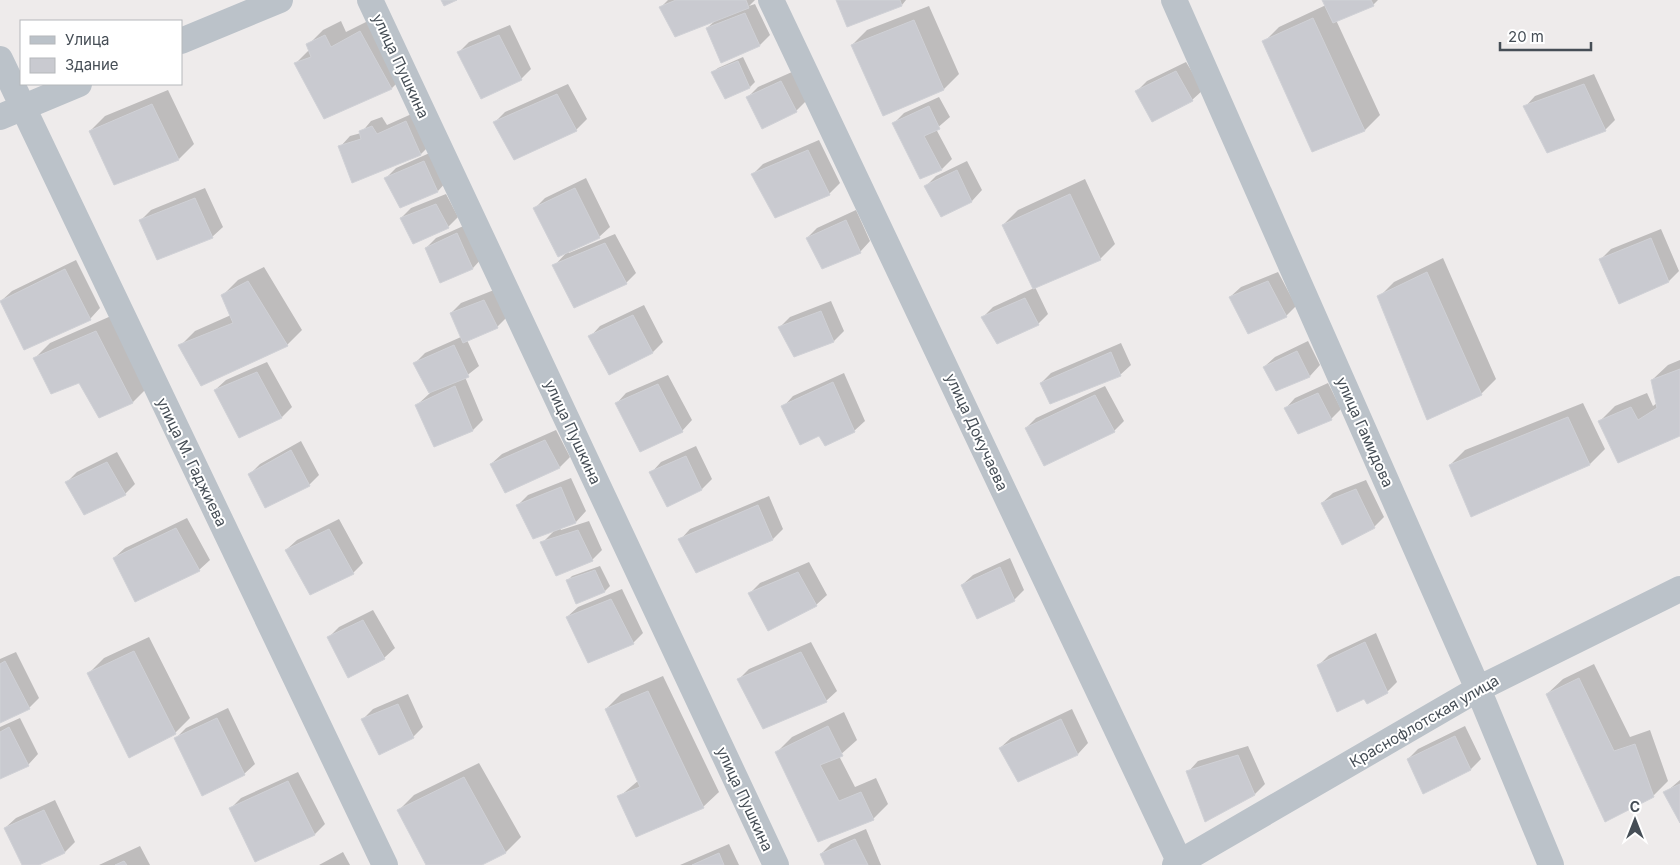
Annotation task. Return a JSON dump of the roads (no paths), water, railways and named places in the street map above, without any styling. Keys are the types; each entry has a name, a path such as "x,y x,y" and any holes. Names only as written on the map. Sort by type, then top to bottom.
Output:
{"street":[{"path":"182,41 280,0"},
{"name":"улица Пушкина","path":"370,0 776,865"},
{"name":"улица Докучаева","path":"771,0 1179,864"},
{"name":"улица Гамидова","path":"1174,0 1478,689 1552,865"},
{"name":"улица М. Гаджиева","path":"0,59 11,112 385,865"},
{"path":"11,112 77,85"},
{"name":"Краснофлотская улица","path":"1179,864 1478,689 1680,589"}]}
